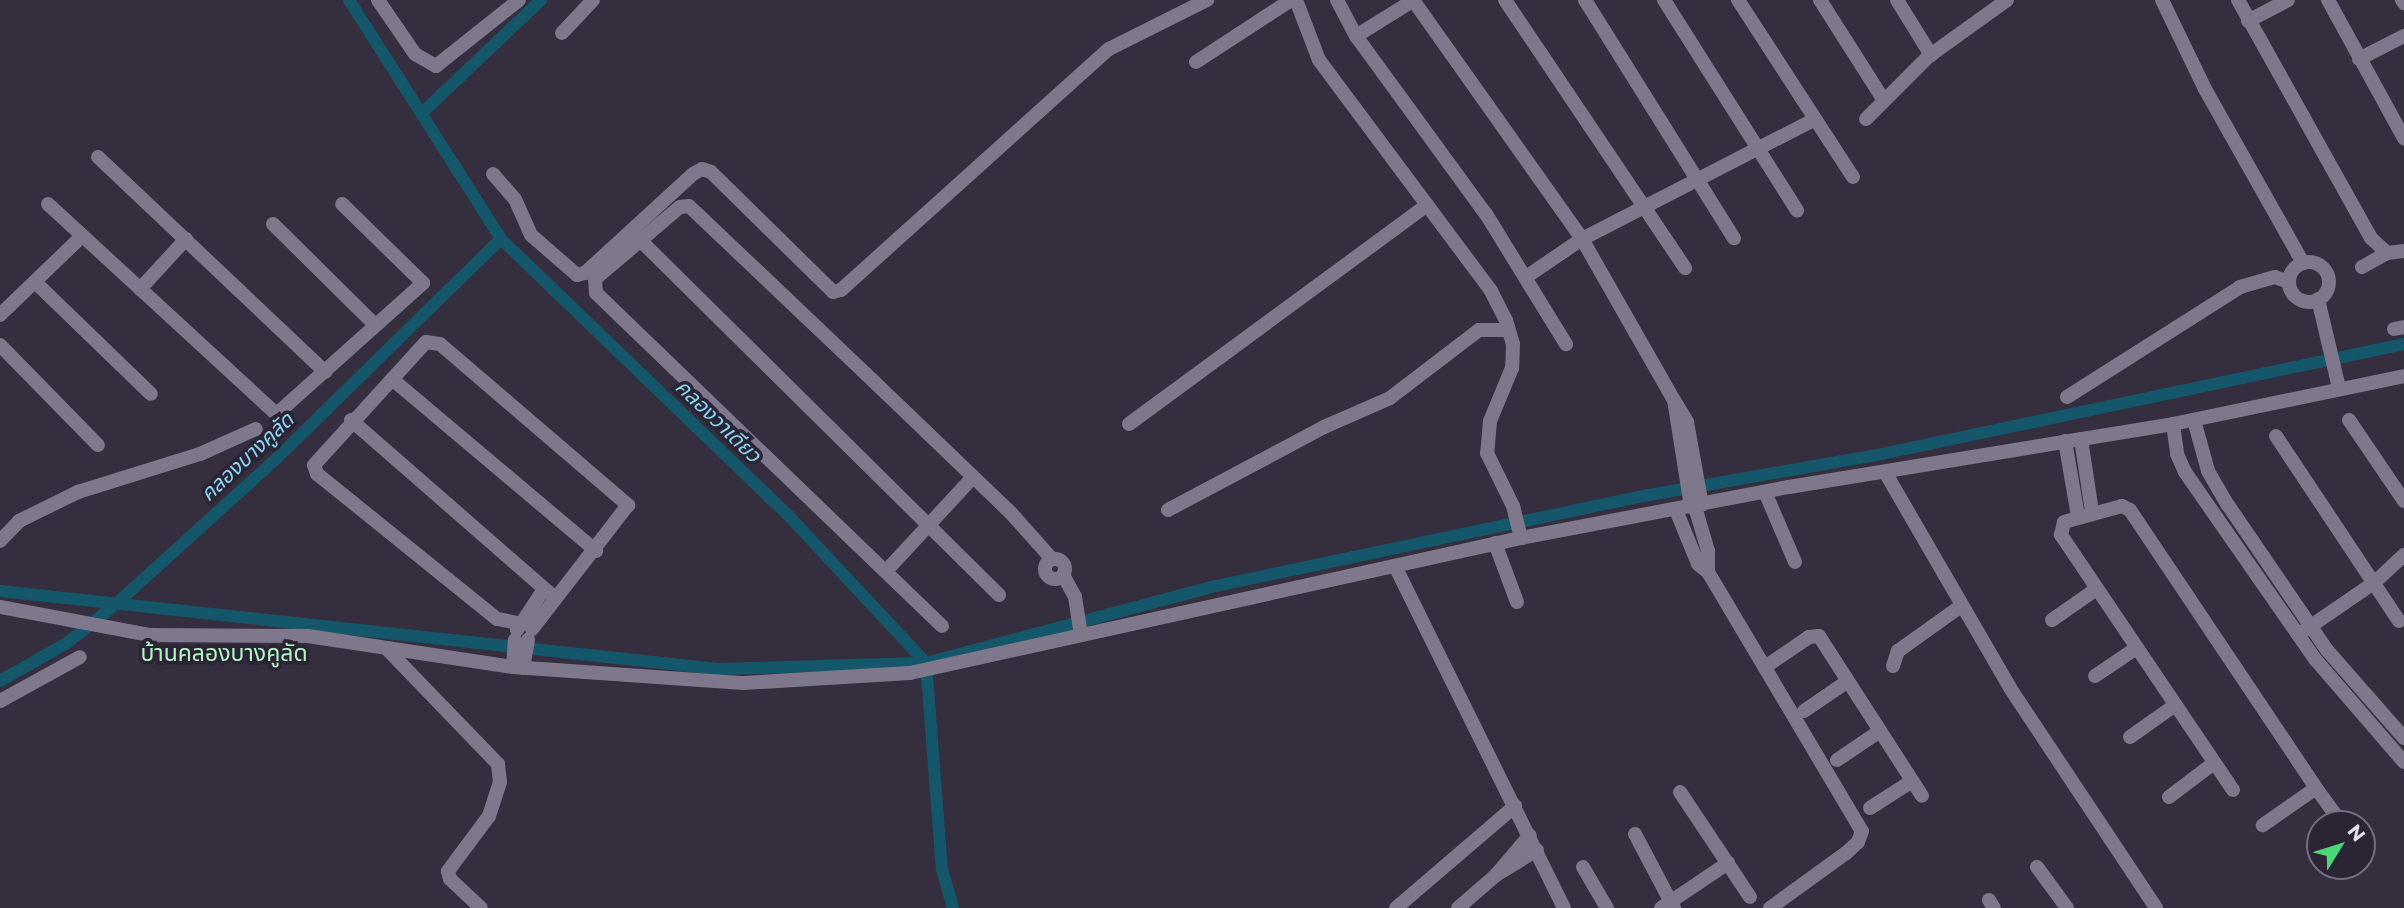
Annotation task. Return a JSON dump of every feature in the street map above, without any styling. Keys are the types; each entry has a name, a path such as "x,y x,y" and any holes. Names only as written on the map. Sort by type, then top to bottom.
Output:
{"street":[{"path":"378,0 415,54 436,66 519,0"},
{"path":"562,33 593,0"},
{"path":"493,174 519,206 531,234 577,275 585,273 693,174 702,169 711,172 826,290 841,290 1109,49 1207,0"},
{"path":"1196,62 1291,0"},
{"path":"1296,0 1319,60 1491,291 1508,330 1512,368 1487,438 1487,453 1513,506 1520,534"},
{"path":"1337,0 1356,36 1526,277 1566,344"},
{"path":"1356,36 1413,0 1582,239 1674,400 1708,551 1708,572"},
{"path":"1505,0 1646,204 1685,268"},
{"path":"1585,0 1734,238"},
{"path":"1664,0 1797,210"},
{"path":"1738,0 1853,177"},
{"path":"1820,0 1883,99"},
{"path":"1898,0 1931,55"},
{"path":"1979,0 1988,13"},
{"path":"1866,119 1883,99 1931,55 2007,0"},
{"path":"2067,397 2240,287 2275,276 2289,282 2302,301 2318,299 2328,286 2325,271 2303,263 2204,89 2162,0"},
{"path":"2238,0 2371,238 2387,253"},
{"path":"2248,21 2288,0"},
{"path":"2328,0 2359,59 2403,132"},
{"path":"2359,59 2404,36"},
{"path":"1526,277 1582,239 1646,204 1815,119"},
{"path":"98,157 325,372"},
{"path":"48,204 268,410 280,411 424,280 342,204"},
{"path":"1129,425 1427,205"},
{"path":"942,626 887,570 596,293 595,279 680,207 688,206 973,477 1052,559 1047,562 1047,575 1058,578 1063,575 1075,597 1081,633"},
{"path":"273,224 375,325"},
{"path":"0,315 82,236"},
{"path":"140,289 187,239"},
{"path":"640,240 999,595"},
{"path":"2362,267 2387,253 2404,251"},
{"path":"2289,282 2293,270 2303,263"},
{"path":"35,282 151,394"},
{"path":"2318,299 2338,382"},
{"path":"1168,510 1324,427 1390,398 1479,330 1508,330"},
{"path":"518,663 522,632 550,594 596,551 628,505 614,489 433,340 317,457 317,474 497,619 522,632"},
{"path":"0,345 98,445"},
{"path":"0,607 149,635 308,636 518,663 743,683 910,673 1081,633 1395,566 1495,543 1520,534 1676,510 1696,502 2173,424 2338,382 2404,376"},
{"path":"392,379 596,551"},
{"path":"351,420 550,594"},
{"path":"2194,420 2214,483 2348,678 2379,706 2404,738"},
{"path":"2350,420 2404,501"},
{"path":"2173,424 2177,454 2200,493 2298,635 2404,762"},
{"path":"0,541 19,521 78,492 200,454 256,429"},
{"path":"2276,436 2399,621"},
{"path":"2081,439 2085,514"},
{"path":"2065,442 2085,514"},
{"path":"1885,472 2010,688 2156,908"},
{"path":"887,570 930,527 973,477"},
{"path":"2200,493 2214,483"},
{"path":"1765,492 1795,562"},
{"path":"2232,790 2095,590 2059,531 2064,522 2085,514 2122,506 2130,510 2332,810"},
{"path":"1676,510 1691,550 1708,572 1862,831 1858,842 1846,853 1770,908"},
{"path":"1495,543 1517,602"},
{"path":"2298,635 2375,582 2404,555"},
{"path":"1395,566 1564,908"},
{"path":"2052,620 2095,590"},
{"path":"1893,666 1898,650 1961,606"},
{"path":"1765,667 1815,635 1922,796"},
{"path":"386,648 498,764 500,782 489,816 449,871 450,879 481,908"},
{"path":"2095,676 2135,649"},
{"path":"0,701 80,657"},
{"path":"1804,711 1848,681"},
{"path":"2130,737 2174,706"},
{"path":"1837,760 1880,731"},
{"path":"2169,797 2214,763"},
{"path":"1870,808 1912,781"},
{"path":"2263,825 2316,788"},
{"path":"1680,792 1750,897"},
{"path":"1396,908 1515,806"},
{"path":"1635,834 1669,906 1728,863"},
{"path":"1458,908 1496,875 1530,835"},
{"path":"1496,875 1537,850"},
{"path":"1583,867 1607,908"},
{"path":"2037,867 2067,908"}],"waterway":[{"name":"คลองวาเดียว","path":"349,0 501,239 787,514 926,663 942,869 953,908"},
{"path":"423,112 541,0"},
{"name":"คลองบางคูลัด","path":"0,681 67,643 116,604 275,460 501,239"},
{"path":"0,591 718,669 926,663 1216,586 1638,497 1877,455 2404,344"}],"district":[{"name":"บ้านคลองบางคูลัด","path":"224,653"}]}
